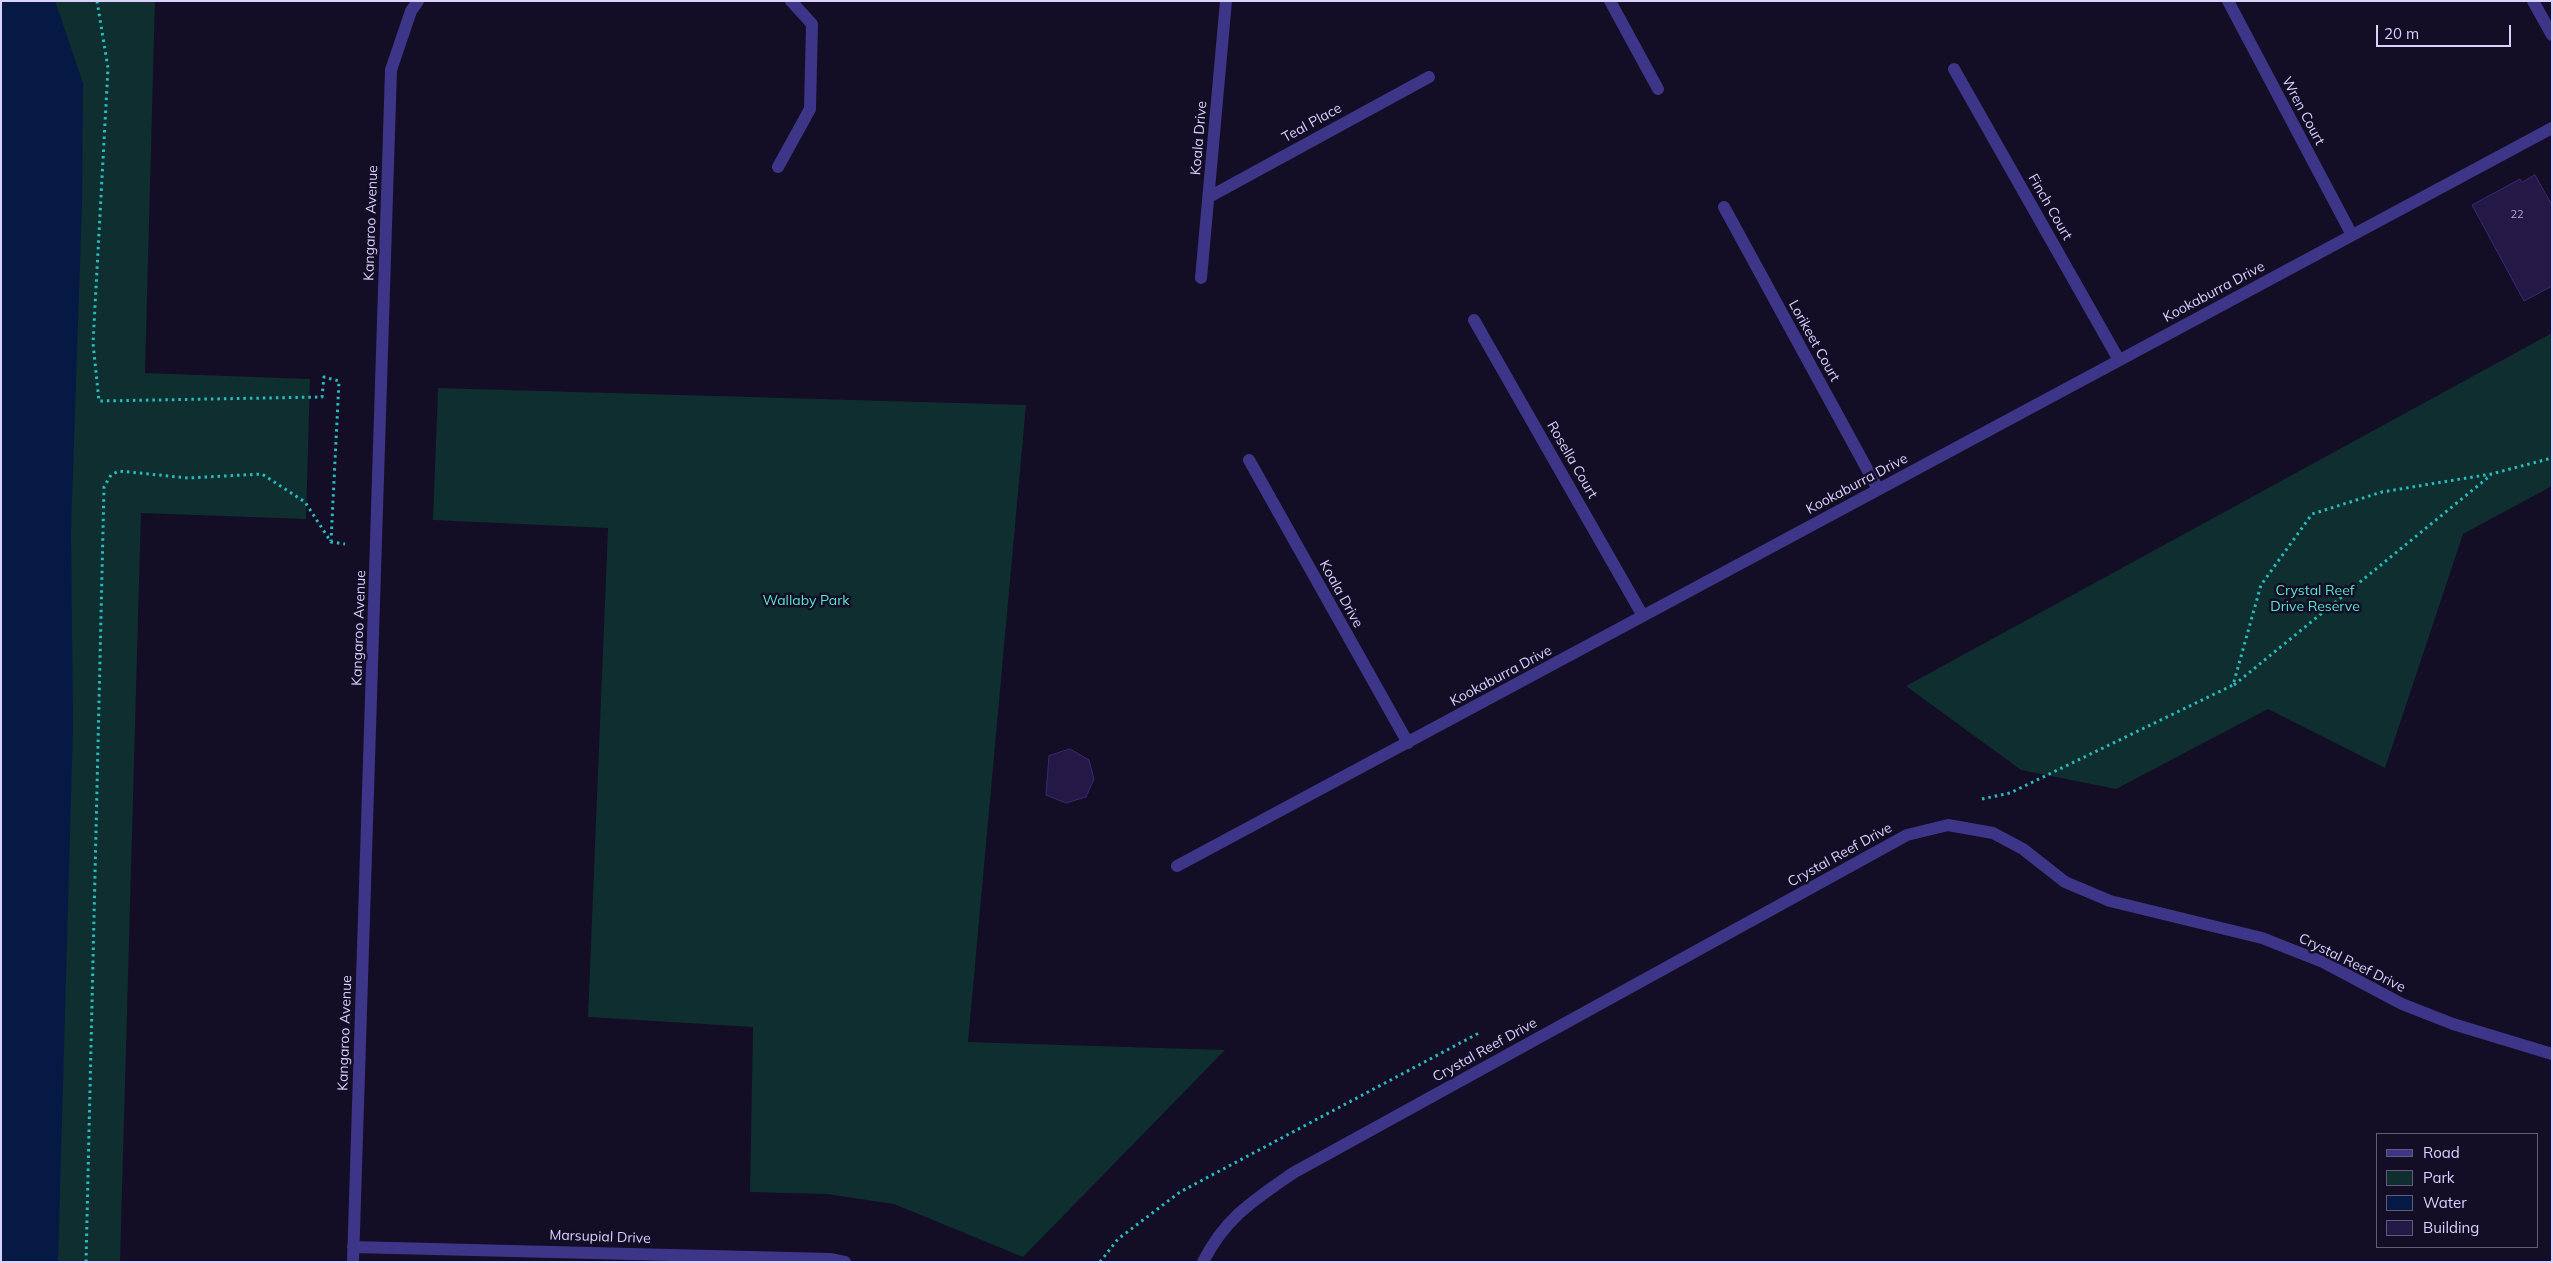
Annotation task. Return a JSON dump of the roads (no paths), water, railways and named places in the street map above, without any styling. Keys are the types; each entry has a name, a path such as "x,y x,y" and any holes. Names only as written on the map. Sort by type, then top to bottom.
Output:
{"street":[{"name":"Kangaroo Avenue","path":"353,1262 391,70 411,11 418,1"},
{"path":"778,167 810,109 812,24 791,1"},
{"name":"Koala Drive","path":"1201,278 1226,1"},
{"path":"1610,1 1658,89"},
{"name":"Wren Court","path":"2228,1 2352,235"},
{"path":"2533,1 2552,35"},
{"name":"Finch Court","path":"1954,69 2119,360"},
{"name":"Teal Place","path":"1209,196 1429,76"},
{"name":"Kookaburra Drive","path":"1177,866 2552,128"},
{"name":"Lorikeet Court","path":"1724,207 1878,489"},
{"name":"Rosella Court","path":"1474,320 1643,616"},
{"name":"Koala Drive","path":"1249,460 1408,742"},
{"name":"Crystal Reef Drive","path":"1203,1262 1213,1242 1245,1205 1293,1173 1908,835 1948,825 1993,833 2023,849 2065,882 2110,901 2262,938 2323,962 2402,1004 2453,1024 2552,1054"},
{"name":"Marsupial Drive","path":"353,1247 800,1258 845,1262"}],"water":[{"path":"1,1 55,1 83,83 82,204 71,530 73,726 58,1262 1,1262"}],"park label":[{"name":"Crystal Reef Drive Reserve","path":"2315,600"},
{"name":"Wallaby Park","path":"806,601"}]}
